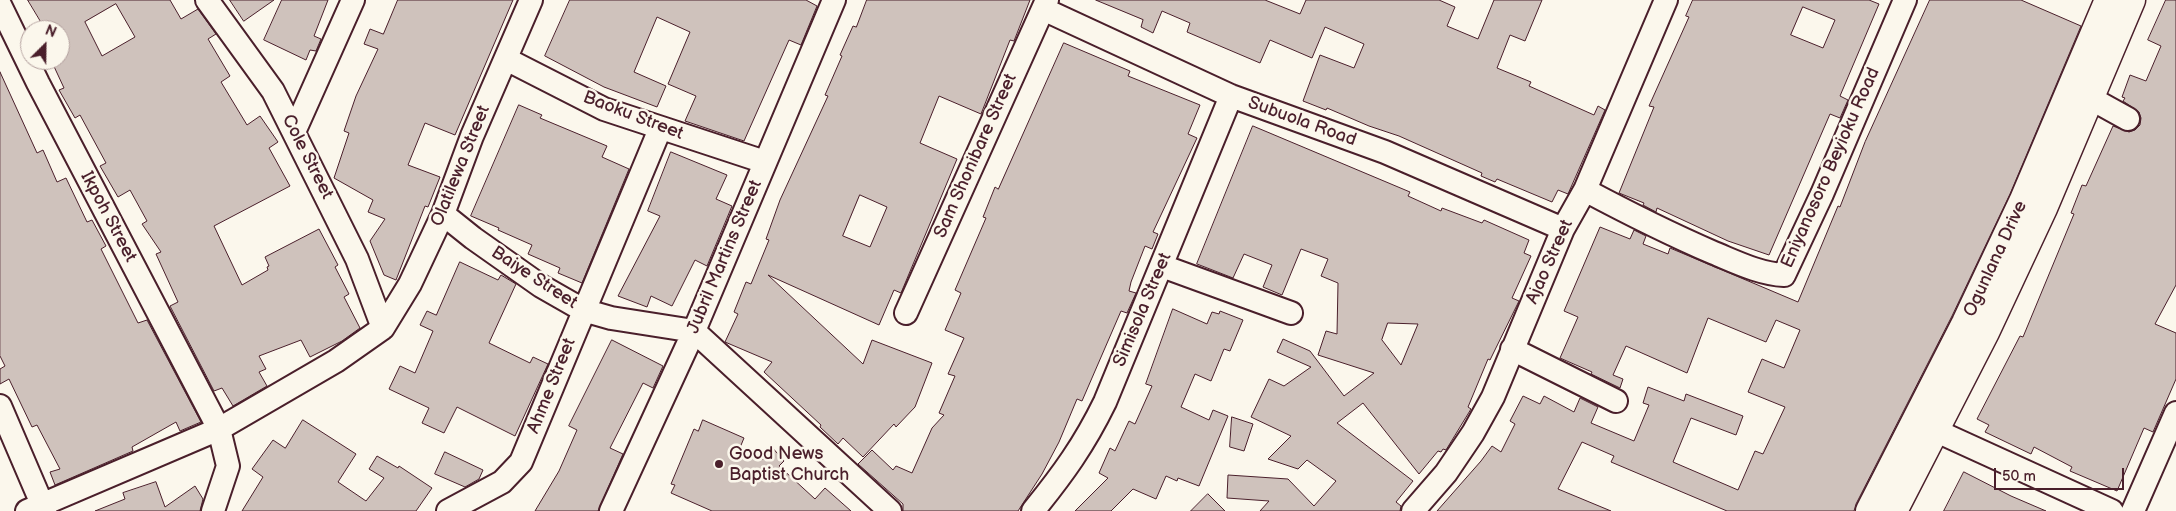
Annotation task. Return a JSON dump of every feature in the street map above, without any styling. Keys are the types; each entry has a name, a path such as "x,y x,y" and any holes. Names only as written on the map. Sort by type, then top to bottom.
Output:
{"main road":[{"name":"Ogunlana Drive","path":"1893,511 1966,323 2024,200 2109,0"},
{"name":"Ogunlana Drive","path":"1870,511 1925,426 2043,208 2131,0"}],"street":[{"name":"Cole Street","path":"207,0 273,91 358,260 383,328"},
{"path":"294,132 353,0"},
{"name":"Olatilewa Street","path":"383,328 410,284 443,214 472,136 531,0"},
{"name":"Jubril Martins Street","path":"611,511 694,331 834,0"},
{"name":"Ajao Street","path":"1413,511 1446,473 1474,433 1493,397 1563,228 1585,190 1666,0"},
{"name":"Eniyanosoro Beyioku Road","path":"1585,190 1658,228 1713,252 1772,275 1784,275 1830,177 1905,0"},
{"name":"Subuola Road","path":"1045,4 1231,96 1385,152 1563,228"},
{"name":"Sam Shonibare Street","path":"906,313 981,142 1045,4"},
{"name":"Ikpoh Street","path":"0,5 56,118 219,429 228,466 213,511"},
{"name":"Baoku Street","path":"506,59 604,109 765,162"},
{"name":"Simisola Street","path":"1033,511 1066,471 1087,439 1105,402 1231,96"},
{"path":"2090,98 2128,119"},
{"name":"Ahme Street","path":"448,511 502,482 521,462 660,129"},
{"name":"Baiye Street","path":"443,214 473,238 542,286 583,310 638,323 694,331"},
{"path":"1162,266 1291,314"},
{"path":"0,406 38,509 219,429 336,361 383,328"},
{"path":"694,331 890,511"},
{"path":"1512,349 1616,401"},
{"path":"2133,511 2176,413"},
{"path":"1925,426 2112,511"}],"building":[{"path":"28,0 170,0 181,19 198,9 216,34 208,39 230,76 221,82 247,125 260,116 278,142 269,148 290,186 214,226 242,285 268,270 267,267 269,266 265,257 319,229 338,265 335,267 349,294 344,297 360,328 342,341 310,357 301,340 259,356 266,369 259,372 267,386 233,406 222,388 214,391 170,306 178,302 156,254 161,252 142,224 147,221 130,190 118,197 100,166 106,163 80,115 75,118 59,90 64,88 56,70 70,70 70,20 40,20","holes":["116,4 135,37 102,56 85,22"]},
{"path":"230,0 274,0 244,21"},
{"path":"282,0 328,0 314,36 321,39 316,51 310,50 306,60 264,40"},
{"path":"398,0 513,0 455,135 425,123 408,165 440,177 428,207 425,206 396,280 384,275 370,241 385,219 368,212 373,200 334,178 349,133 344,131 356,96 378,49 364,44 370,29 383,34"},
{"path":"570,0 806,0 817,6 801,45 789,40 744,141 685,121 696,96 668,84 690,32 657,17 634,72 666,86 657,107 604,87 545,56"},
{"path":"867,0 1030,0 1014,41 1010,40 981,114 939,96 920,143 957,159 901,293 894,290 879,325 768,275 863,364 872,340 932,363 915,407 896,427 894,424 863,457 843,438 838,444 820,427 821,425 764,372 772,362 725,342 738,314 734,312 746,282 751,284 769,240 766,239 780,200 828,96 825,95 842,56 840,55 853,26 856,27","holes":["860,195 887,207 870,247 843,236"]},
{"path":"1096,0 1265,0 1300,14 1306,0 1439,0 1455,7 1447,26 1478,39 1494,0 1542,0 1525,41 1510,35 1497,68 1531,82 1529,86 1594,115 1598,106 1605,110 1568,194 1558,190 1552,202 1497,179 1495,182 1481,176 1482,173 1399,136 1369,126 1327,108 1326,110 1303,101 1320,55 1354,68 1364,44 1325,27 1312,58 1270,40 1260,63 1187,32 1190,23 1162,11 1153,33 1141,27 1143,20"},
{"path":"1693,0 1869,0 1879,4 1840,96 1848,100 1840,118 1830,114 1769,255 1728,241 1657,208 1656,212 1643,205 1644,203 1619,193 1654,107 1649,106 1689,17 1686,16","holes":["1803,7 1835,20 1823,48 1791,35"]},
{"path":"1930,0 2021,0 2081,26 2010,194 1952,316 1854,511 1727,511 1611,462 1614,456 1582,442 1558,489 1611,511 1437,511 1492,446 1501,452 1515,424 1510,421 1523,396 1540,404 1544,396 1574,412 1580,398 1598,407 1591,423 1634,441 1649,405 1643,403 1648,387 1684,401 1686,394 1743,416 1736,435 1691,418 1673,462 1738,490 1755,451 1763,454 1785,407 1748,392 1762,359 1784,368 1800,330 1776,320 1766,342 1708,318 1687,373 1626,346 1613,375 1623,379 1620,388 1591,374 1592,372 1560,358 1578,317 1564,311 1600,227 1630,239 1634,230 1646,236 1643,244 1668,254 1670,248 1798,302 1838,206 1840,207 1865,142"},
{"path":"2166,0 2176,0 2176,285 2155,324 2176,333 2176,379 2153,432 2144,428 2117,491 2070,471 2072,467 2034,447 2031,454 1985,432 1989,425 1977,419 2020,336 2023,337 2074,214 2071,213 2082,185 2086,186 2113,126 2129,132 2135,130 2140,125 2141,118 2139,112 2123,101 2125,98 2122,97 2130,75 2146,81 2161,46 2148,40"},
{"path":"1064,43 1130,71 1128,76 1200,105 1188,134 1197,138 1153,232 1158,234 1152,249 1145,246 1131,282 1129,291 1136,293 1127,313 1121,311 1082,401 1077,399 1059,442 1042,474 1018,511 903,511 903,504 858,464 872,450 893,470 896,466 912,473 932,428 944,415 939,413 955,376 948,374 964,338 945,330 961,293 955,290 986,218 983,217 995,187 998,189"},
{"path":"0,72 37,153 43,150 57,182 66,178 87,222 92,220 106,246 101,249 138,323 147,320 201,422 180,431 176,422 132,447 133,451 55,485 50,472 60,469 37,425 32,427 9,379 0,384 0,369 5,366 0,356"},
{"path":"519,105 542,115 540,118 607,146 602,157 629,169 582,283 558,273 560,268 528,254 532,245 471,216"},
{"path":"1253,126 1410,192 1408,196 1441,211 1442,208 1482,223 1484,220 1529,240 1524,253 1531,256 1512,298 1519,301 1490,360 1488,359 1468,407 1471,409 1446,450 1438,451 1419,474 1363,403 1337,423 1413,481 1396,502 1401,506 1400,511 1260,511 1269,501 1227,498 1228,475 1288,479 1314,506 1336,481 1307,460 1298,469 1268,459 1291,436 1251,417 1269,379 1284,386 1311,367 1277,352 1283,339 1310,351 1344,396 1374,373 1318,355 1326,331 1337,334 1338,283 1321,276 1328,259 1301,249 1282,295 1263,287 1272,265 1244,254 1233,278 1197,264","holes":["1388,323 1418,324 1401,365 1382,340"]},
{"path":"671,152 727,175 716,199 732,206 707,266 695,260 672,306 651,296 647,307 618,296 660,216 648,211"},
{"path":"460,262 498,280 501,275 516,284 489,343 530,363 533,357 548,364 515,436 457,407 444,433 422,423 429,408 389,389 400,366 415,373 433,331 420,325 427,311 436,315"},
{"path":"1173,309 1207,324 1212,312 1219,314 1220,311 1243,320 1230,351 1224,349 1211,381 1195,374 1181,407 1209,420 1213,410 1228,416 1199,486 1178,478 1177,481 1166,476 1156,499 1133,489 1111,511 1075,511 1108,478 1099,473 1110,448 1115,451 1129,421 1135,424 1152,386 1146,384"},
{"path":"612,340 663,366 653,388 643,383 610,448 623,454 598,511 535,511 559,471 577,430 569,426"},
{"path":"1232,417 1253,424 1244,451 1230,447"},
{"path":"303,420 356,454 338,482 366,501 384,478 369,469 377,456 398,468 399,466 432,488 416,511 242,511 263,477 252,469 273,440 285,448"},
{"path":"703,420 744,438 739,450 765,460 771,446 784,461 779,466 815,499 825,488 851,511 712,511 671,493 675,485 671,484 694,429 698,431"},
{"path":"445,452 483,470 479,479 465,487 435,474"},
{"path":"1964,472 2011,496 2046,511 1944,511"},
{"path":"156,482 165,507 195,486 203,499 200,511 95,511 125,499 123,493"},
{"path":"1208,494 1225,511 1191,511"}],"place":[{"name":"Good News Baptist Church","path":"719,464"}]}
